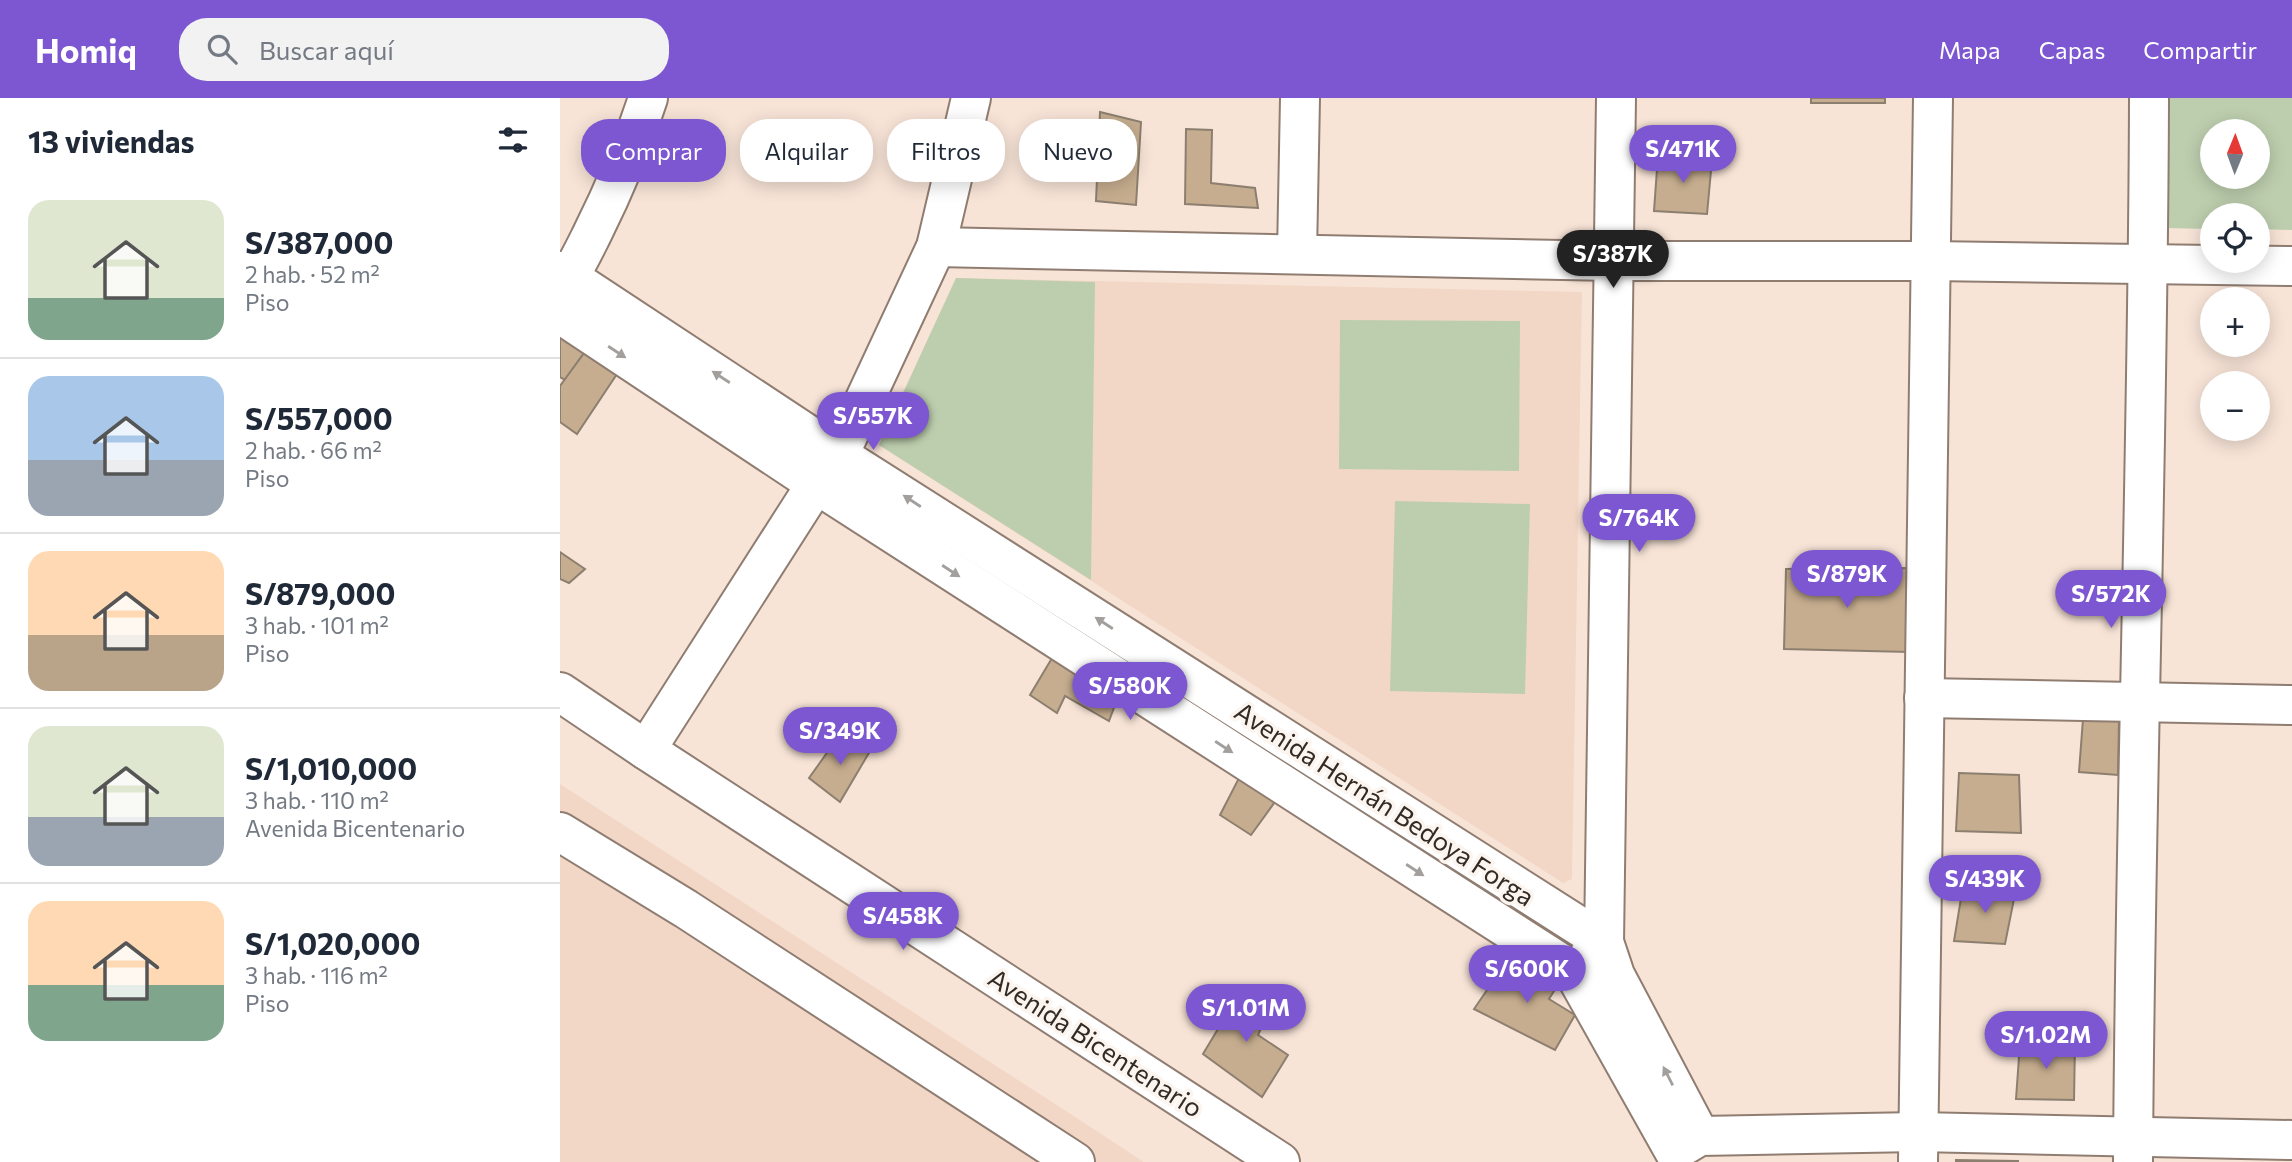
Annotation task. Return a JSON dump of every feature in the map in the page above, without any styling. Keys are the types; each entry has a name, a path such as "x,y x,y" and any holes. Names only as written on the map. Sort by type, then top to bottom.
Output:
{"street":[{"path":"563,280 606,208 648,98"},
{"path":"646,750 828,470 936,247 971,98"},
{"path":"1297,254 1300,98"},
{"path":"1616,98 1604,942 1680,1150 1918,1147 2133,1150 2292,1140"},
{"path":"1918,1147 1933,98"},
{"path":"2133,1150 2149,98"},
{"path":"936,247 1614,261 1930,261 2292,266"},
{"name":"Avenida Hernán Bedoya Forga","path":"563,280 828,470 1573,971 1680,1150"},
{"name":"Avenida Hernán Bedoya Forga","path":"560,314 828,470 1604,942"},
{"name":"Avenida Bicentenario","path":"560,692 1280,1162"},
{"path":"1924,698 2292,705"},
{"path":"560,832 698,917 1075,1162"},
{"path":"1573,971 1604,942"}],"shaded area":[{"path":"956,278 1582,292 1572,879 1563,883 879,445"},
{"path":"560,784 1063,1109 1144,1162 560,1162"}],"green space":[{"path":"2165,98 2292,98 2292,230 2270,229 2270,203 2200,203 2200,229 2163,228"},
{"path":"956,278 1095,282 1091,580 879,445"},
{"path":"1340,320 1520,321 1519,471 1339,469"},
{"path":"1395,501 1530,504 1525,694 1390,691"}],"building":[{"path":"1811,98 1885,98 1885,103 1811,103"},
{"path":"1100,112 1129,119 1100,119"},
{"path":"1137,121 1141,122 1136,205 1096,201 1097,182 1137,182"},
{"path":"1186,129 1212,130 1211,183 1255,188 1258,208 1185,204"},
{"path":"1658,155 1712,160 1707,214 1654,211"},
{"path":"560,335 587,349 565,380 560,377"},
{"path":"587,349 617,374 577,434 560,422 560,386"},
{"path":"560,552 585,569 569,583 560,579"},
{"path":"1908,568 1909,652 1784,649 1786,569"},
{"path":"1052,658 1118,697 1109,721 1065,696 1057,713 1030,695"},
{"path":"2083,719 2119,719 2118,775 2079,772"},
{"path":"839,736 859,750 865,740 873,746 840,802 809,778"},
{"path":"1959,773 2019,775 2021,833 1956,831"},
{"path":"1239,778 1277,799 1251,835 1220,815"},
{"path":"1963,886 2016,889 2005,944 1954,941"},
{"path":"1509,958 1533,978 1537,970 1561,980 1549,999 1575,1015 1555,1050 1474,1009"},
{"path":"1243,987 1271,1006 1258,1035 1288,1055 1262,1097 1203,1054"},
{"path":"2075,1042 2074,1100 2016,1099 2020,1043"},
{"path":"1956,1160 2019,1161 1956,1162"}]}
